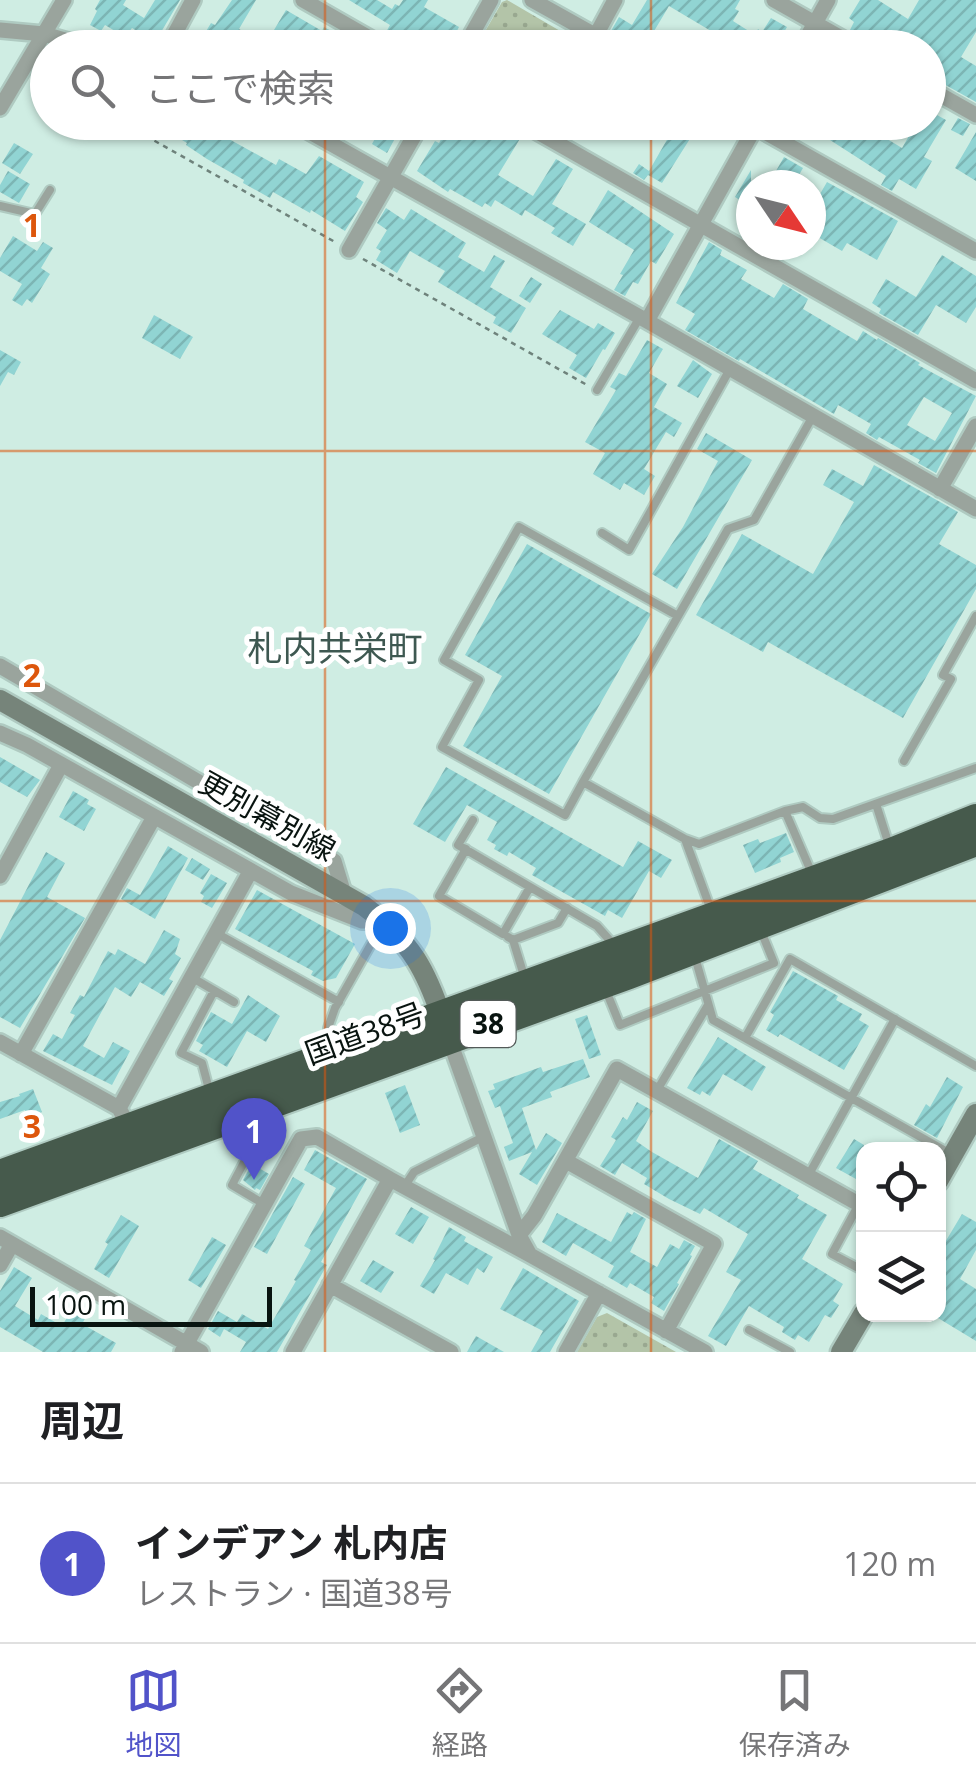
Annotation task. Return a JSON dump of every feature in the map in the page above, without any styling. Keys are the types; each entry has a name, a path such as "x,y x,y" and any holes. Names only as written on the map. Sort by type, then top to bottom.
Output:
{"highway":[{"name":"国道38号","path":"0,1203 129,1129 254,1109 445,1026 526,983 617,969 693,951 758,926 894,863 976,818"},
{"name":"国道38号","path":"0,1174 331,1054 445,1026 617,969 713,916 814,880 976,842"}],"main road":[{"name":"更別幕別線","path":"0,700 344,894 385,921 406,943 432,986 445,1026"},
{"path":"946,1167 974,1122"},
{"path":"841,1352 859,1322"}],"street":[{"path":"46,30 64,0"},
{"path":"176,30 193,0"},
{"path":"303,0 356,30"},
{"path":"474,30 491,0"},
{"path":"532,0 588,30"},
{"path":"598,30 615,0"},
{"path":"774,0 828,30"},
{"path":"811,30 828,0"},
{"path":"0,30 30,33"},
{"path":"0,108 30,58"},
{"path":"946,98 976,115"},
{"path":"325,140 976,509"},
{"path":"349,250 412,140"},
{"path":"552,140 976,381"},
{"path":"644,319 701,225 746,140"},
{"path":"782,140 976,251"},
{"path":"940,488 976,426"},
{"path":"0,666 334,861 344,894"},
{"path":"0,733 291,894 362,921 385,921"},
{"path":"0,876 62,765"},
{"path":"21,1054 154,817"},
{"path":"0,1042 129,1129 191,978 250,872"},
{"path":"445,1026 519,1235 530,1255"},
{"path":"519,1235 534,1216 617,1070 856,1203"},
{"path":"0,1265 6,1240 190,1349 301,1139 317,1136 705,1352"},
{"path":"566,1161 714,1244 666,1331"},
{"path":"293,1352 330,1285 397,1183"},
{"path":"330,1285 451,1352"},
{"path":"566,1352 599,1293"}],"lane":[{"path":"0,206 35,214 50,190"},
{"path":"597,390 644,319"},
{"path":"602,533 629,550 730,369"},
{"path":"678,616 519,527 444,660 480,680 442,747 564,815 728,529 754,520 813,416"},
{"path":"904,761 951,679 944,675 976,616"},
{"path":"583,782 700,844 803,807 820,818 833,819 976,768"},
{"path":"876,804 894,863"},
{"path":"785,811 814,880"},
{"path":"473,820 458,845 597,926 617,969 620,1025 774,964 784,968"},
{"path":"685,839 713,916"},
{"path":"466,849 439,896 512,940 526,983"},
{"path":"503,934 530,887"},
{"path":"512,940 558,924 567,908"},
{"path":"331,1054 328,1028 338,1002 385,921"},
{"path":"758,926 774,964"},
{"path":"216,932 338,1002"},
{"path":"693,951 713,1020 953,1155"},
{"path":"745,1038 790,959 976,1066"},
{"path":"191,978 234,1002"},
{"path":"211,1099 202,1063 181,1053 214,991"},
{"path":"656,1092 708,1004"},
{"path":"808,1176 895,1020"},
{"path":"254,1109 260,1132 232,1184 264,1204"},
{"path":"397,1183 483,1137"},
{"path":"856,1214 832,1254 856,1267"},
{"path":"750,1330 790,1352"}],"green space":[{"path":"507,0 558,30 486,30"},
{"path":"607,1313 676,1352 577,1352 597,1317"}],"building":[{"path":"100,0 126,0 123,5 144,18 155,0 180,0 162,30 113,30 105,25 99,30 90,25"},
{"path":"232,0 256,0 241,30 207,30 211,23 215,25"},
{"path":"349,0 377,0 392,9 403,0 428,0 424,7 459,27 387,30 390,25"},
{"path":"647,0 740,0 733,21 747,30 709,30 669,6 655,30 612,30 619,17 632,25"},
{"path":"860,0 878,0 908,19 919,0 976,0 976,32 961,57 976,66 976,102 946,85 946,30 850,30 854,22 849,18"},
{"path":"286,10 320,30 274,30"},
{"path":"771,18 787,27 785,30 763,30"},
{"path":"958,118 970,124 963,136 951,130"},
{"path":"976,132 976,181 955,168"},
{"path":"182,140 231,140 276,165 279,159 306,174 319,156 364,182 356,197 363,202 345,231 273,192 270,198 243,183 244,180"},
{"path":"374,140 394,140 387,153 372,144"},
{"path":"519,140 498,175 533,196 556,159 573,169 552,204 586,224 573,246 551,233 555,228 525,210 522,216 495,200 491,207 485,203 482,207 450,189 448,192 417,171 435,141"},
{"path":"667,140 689,140 662,183 648,175 644,180 633,173 639,164 649,171"},
{"path":"830,140 889,140 902,148 907,140 934,140 924,157 932,161 916,189 899,179 892,191 881,185 886,176"},
{"path":"14,143 33,154 20,174 2,163"},
{"path":"784,157 803,168 802,170 777,170"},
{"path":"8,171 30,184 19,203 0,192"},
{"path":"826,184 898,221 877,260 847,243 842,251 826,242"},
{"path":"608,190 674,234 656,264 651,261 638,284 633,282 625,296 614,290 634,250 589,222"},
{"path":"386,208 404,220 411,209 466,243 458,257 484,272 494,255 505,261 490,287 526,308 511,333 493,323 496,317 438,282 445,271 410,251 397,273 376,260 381,251 376,248 387,230 377,223"},
{"path":"13,236 37,251 43,242 53,248 41,268 50,274 32,303 27,299 22,306 12,300 22,284 0,271 0,258"},
{"path":"709,242 722,250 720,255 747,270 741,279 774,298 783,284 808,299 803,309 857,341 863,331 976,396 936,473 918,463 920,460 866,433 871,424 838,405 834,414 685,330 695,314 676,303","holes":["924,397 952,413 935,441 907,425"]},
{"path":"942,255 976,276 976,307 966,323 936,305 918,335 879,313 881,309 872,303 886,279 916,297"},
{"path":"531,277 542,284 530,303 519,296"},
{"path":"560,310 594,329 598,323 615,333 586,378 569,368 577,355 542,334"},
{"path":"154,315 193,337 180,359 142,338"},
{"path":"647,340 663,349 649,373 667,384 654,407 682,423 674,437 666,432 644,469 655,476 644,495 624,483 620,490 593,474 605,453 585,442 616,390 610,387 619,373 626,376"},
{"path":"0,350 21,362 14,375 8,372 0,386"},
{"path":"693,360 712,374 698,398 677,386"},
{"path":"706,433 752,460 677,589 652,574 683,527 718,461 697,449"},
{"path":"874,465 958,512 939,544 976,565 976,589 903,718 768,642 763,652 696,615 742,534 813,574 854,502 823,485 832,469 863,486"},
{"path":"527,544 651,614 549,794 463,746 502,676 465,655"},
{"path":"0,757 40,780 27,797 0,782"},
{"path":"446,767 623,867 638,841 672,860 661,878 649,871 622,918 608,910 605,916 532,875 536,868 509,852 507,856 494,849 496,845 487,840 497,822 467,805 445,842 413,824"},
{"path":"73,791 96,809 84,831 59,817"},
{"path":"786,833 794,852 755,873 743,845"},
{"path":"168,846 188,858 155,919 121,899 127,888 140,895"},
{"path":"46,852 65,863 47,897 85,918 20,1028 0,1017 0,940"},
{"path":"192,858 210,869 203,880 185,870"},
{"path":"211,874 227,883 212,908 201,902 204,896 200,893"},
{"path":"257,890 355,944 336,978 323,981 311,975 313,971 235,929"},
{"path":"164,930 180,939 175,954 181,958 164,996 140,982 131,997 115,987 83,1046 104,1058 113,1042 130,1051 112,1085 43,1051 53,1034 62,1039 75,1015 70,1013 80,995 84,997 108,951 115,955 118,949 145,964"},
{"path":"793,971 838,996 836,1000 862,1014 859,1020 869,1026 844,1070 766,1030 774,1015 770,1012"},
{"path":"248,995 280,1016 266,1042 247,1031 227,1067 199,1051 203,1045 196,1041 211,1012 232,1024"},
{"path":"587,1015 601,1055 589,1059 575,1019"},
{"path":"718,1037 766,1067 752,1091 723,1074 710,1096 687,1088"},
{"path":"583,1059 590,1077 522,1108 536,1150 546,1133 562,1143 537,1185 519,1174 532,1152 509,1161 504,1147 513,1143 500,1106 495,1108 488,1091 495,1089 493,1084 541,1067 543,1072"},
{"path":"947,1077 963,1087 937,1138 914,1125"},
{"path":"405,1085 420,1125 400,1133 385,1093"},
{"path":"33,1089 42,1112 28,1118 25,1110 0,1119 0,1102"},
{"path":"637,1102 653,1111 636,1141 652,1152 698,1178 719,1139 758,1161 753,1169 827,1215 802,1259 843,1284 833,1301 839,1305 831,1318 825,1315 809,1342 798,1335 795,1340 782,1332 784,1327 749,1306 726,1346 708,1336 741,1280 726,1272 748,1234 704,1208 700,1214 669,1199 644,1184 647,1178 622,1163 615,1175 600,1166 616,1140 611,1137"},
{"path":"854,1139 859,1142 856,1179 836,1168"},
{"path":"315,1150 367,1179 321,1262 327,1265 277,1352 240,1352 246,1342 224,1329 220,1337 208,1329 218,1311 237,1322 242,1314 268,1329 311,1250 304,1246 336,1188 304,1170"},
{"path":"252,1164 269,1174 260,1190 243,1180"},
{"path":"293,1177 305,1184 267,1254 254,1247"},
{"path":"411,1207 429,1217 413,1244 395,1234"},
{"path":"627,1212 646,1219 630,1252 657,1267 670,1244 679,1249 684,1240 695,1246 664,1311 651,1303 654,1297 630,1283 627,1288 608,1277 614,1266 573,1243 566,1256 542,1242 557,1213 611,1242"},
{"path":"962,1214 976,1222 976,1250 960,1279 976,1289 976,1341 945,1322 946,1241"},
{"path":"121,1215 139,1226 109,1278 94,1269"},
{"path":"449,1227 466,1237 464,1241 493,1257 484,1273 477,1268 468,1285 446,1273 434,1294 420,1286"},
{"path":"212,1237 226,1245 201,1288 188,1280"},
{"path":"373,1260 394,1272 381,1293 360,1281"},
{"path":"14,1267 32,1278 15,1306 38,1320 41,1314 62,1326 73,1307 87,1315 82,1324 116,1343 111,1352 43,1352 0,1327 0,1291"},
{"path":"523,1268 579,1301 550,1352 531,1352 543,1331 500,1309"},
{"path":"476,1336 504,1352 467,1352"}],"place":[{"name":"インデアン 札内店","path":"254,1180"}],"district":[{"name":"札内共栄町","path":"335,649"}]}
